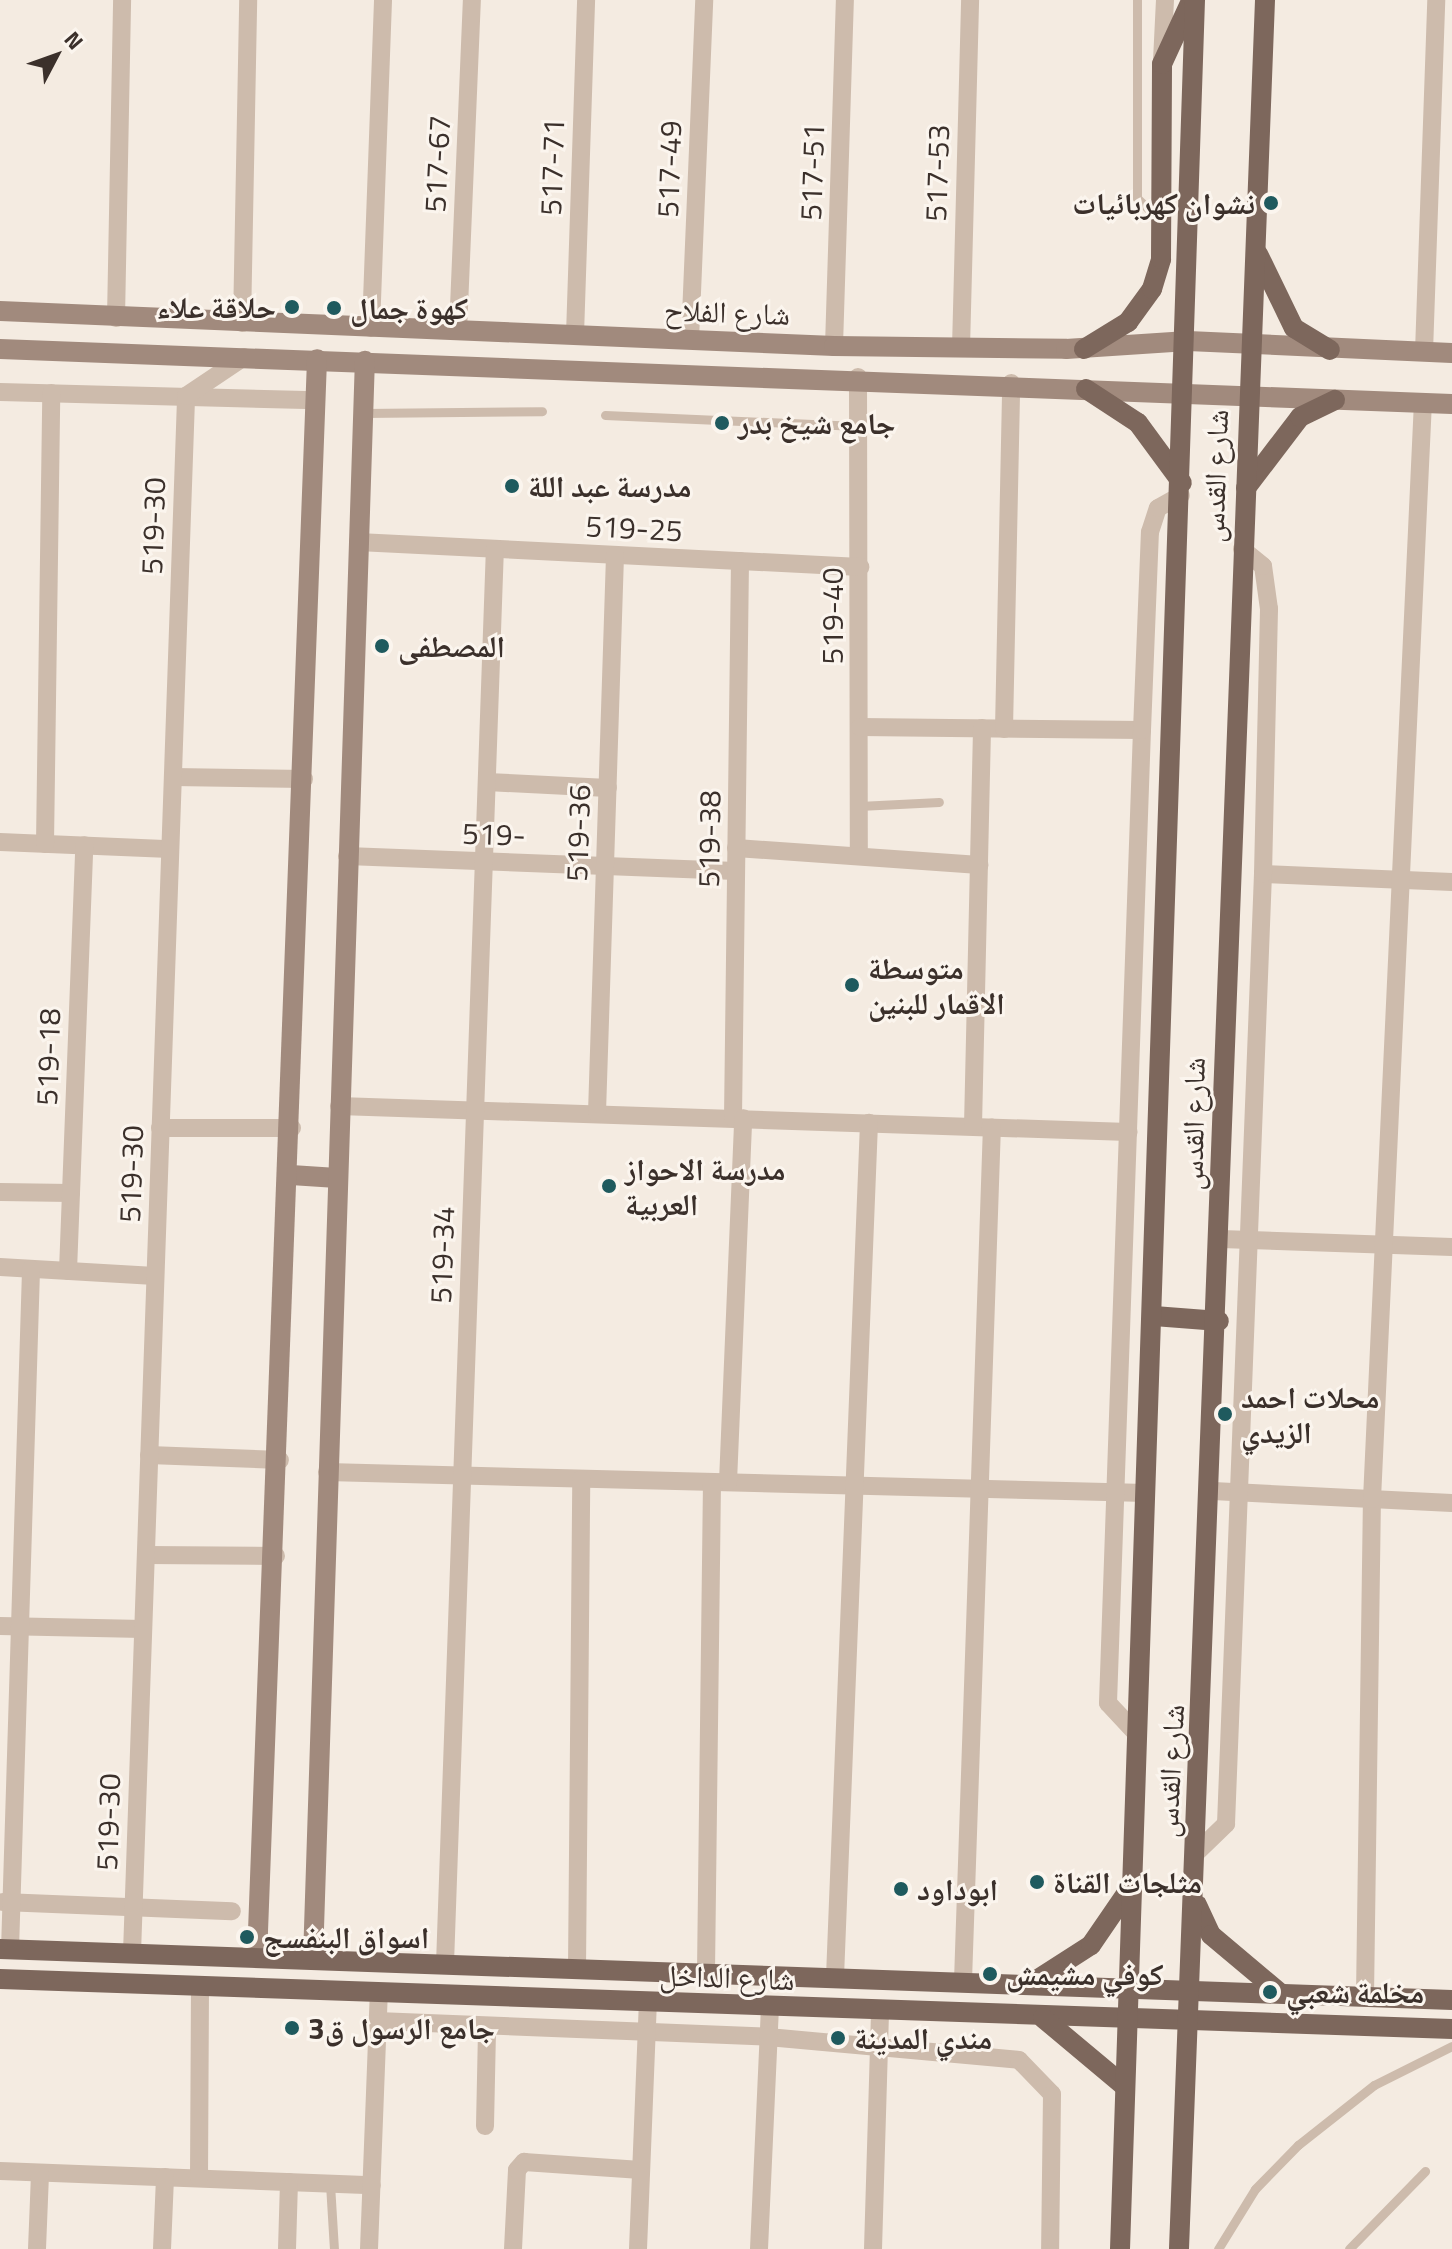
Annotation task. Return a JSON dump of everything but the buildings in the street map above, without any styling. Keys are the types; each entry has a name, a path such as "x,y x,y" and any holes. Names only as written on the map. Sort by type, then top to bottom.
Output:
{"main road":[{"path":"1084,349 1128,322 1152,289 1162,222 1162,64 1193,0"},
{"name":"شارع القدس","path":"1120,2249 1126,1987 1187,395 1193,0"},
{"name":"شارع القدس","path":"1179,2249 1213,1491 1242,549 1265,0"},
{"path":"1256,250 1294,328 1330,350"},
{"path":"1086,389 1138,423 1182,489"},
{"path":"1245,492 1300,417 1335,400"},
{"path":"1154,1316 1219,1321"},
{"path":"1195,1885 1199,1917 1211,1935 1280,1993"},
{"path":"1030,1983 1091,1945 1130,1888"},
{"name":"شارع الداخل","path":"5,1949 1452,2000"},
{"name":"شارع الداخل","path":"0,1979 1189,2025 1452,2029"},
{"path":"1043,2018 1123,2085"}],"street":[{"path":"116,318 122,0"},
{"path":"242,323 248,0"},
{"path":"371,328 383,0"},
{"name":"517-67","path":"458,331 472,0"},
{"name":"517-71","path":"575,335 586,0"},
{"name":"517-49","path":"690,340 704,0"},
{"name":"517-51","path":"834,346 845,0"},
{"name":"517-53","path":"961,348 970,0"},
{"path":"1162,64 1165,0"},
{"path":"1424,352 1436,0"},
{"name":"شارع الفلاح","path":"0,311 834,346 1084,349 1188,341 1251,348 1452,353"},
{"name":"شارع الفلاح","path":"0,349 858,377 1187,395 1452,404"},
{"path":"186,396 244,357"},
{"path":"257,1958 291,1175 317,359"},
{"path":"313,1959 365,361"},
{"name":"519-40","path":"858,377 859,856"},
{"path":"1004,729 1011,383"},
{"path":"0,392 316,400"},
{"path":"45,844 51,393"},
{"name":"519-30","path":"132,1953 186,396"},
{"path":"1365,1996 1372,1499 1423,403"},
{"path":"1136,1733 1108,1703 1119,1492 1142,730 1150,532 1158,508 1182,489"},
{"name":"519-25","path":"358,542 860,567"},
{"name":"519-34","path":"445,1964 495,549"},
{"path":"1196,1853 1226,1824 1263,874 1269,609 1263,566 1242,549"},
{"name":"519-36","path":"597,1113 615,555"},
{"name":"519-38","path":"706,1972 720,1482 738,1118 736,848 740,561"},
{"path":"860,727 1142,730"},
{"path":"973,1126 982,728"},
{"path":"173,777 304,779"},
{"path":"487,782 608,788"},
{"path":"0,842 170,849"},
{"name":"519-18","path":"68,1271 84,845"},
{"path":"736,848 979,865"},
{"name":"519-","path":"347,856 736,871"},
{"path":"1263,874 1452,882"},
{"path":"339,1106 475,1108 1129,1132"},
{"path":"835,1977 851,1485 869,1123"},
{"path":"963,1981 992,1127"},
{"path":"160,1128 292,1128"},
{"path":"291,1175 337,1178"},
{"path":"0,1192 71,1193"},
{"path":"1221,1239 1452,1247"},
{"path":"0,1267 155,1276"},
{"path":"5,1949 20,1627 31,1269"},
{"path":"149,1455 280,1460"},
{"path":"327,1472 1146,1493"},
{"path":"577,1969 581,1479"},
{"path":"1213,1491 1452,1503"},
{"path":"146,1555 276,1556"},
{"path":"0,1626 143,1629"},
{"path":"6,1902 232,1911"},
{"path":"199,2178 200,1986"},
{"path":"369,2249 379,1993"},
{"path":"638,2249 648,2005"},
{"path":"759,2249 770,2007"},
{"path":"873,2249 880,2012"},
{"path":"377,2021 647,2038 768,2037 1019,2060 1046,2080 1052,2094 1050,2249"},
{"path":"485,2126 487,2028"},
{"path":"513,2249 517,2170 524,2162 641,2170"},
{"path":"0,2171 372,2185"},
{"path":"37,2249 40,2173"},
{"path":"162,2249 165,2177"},
{"path":"287,2249 289,2182"}],"lane":[{"path":"1137,0 1137,198 1162,222"},
{"path":"363,413 542,411"},
{"path":"605,415 858,426"},
{"path":"859,806 939,802"},
{"path":"1218,2249 1255,2189 1298,2145 1374,2085 1452,2046"},
{"path":"1349,2249 1425,2171"},
{"path":"330,2184 334,2249"}],"place":[{"name":"نشوان كهربائيات","path":"1271,203"},
{"name":"حلاقة علاء","path":"292,307"},
{"name":"كهوة جمال","path":"334,308"},
{"name":"جامع شيخ بدر","path":"722,423"},
{"name":"مدرسة عبد اللة","path":"512,486"},
{"name":"المصطفى","path":"382,646"},
{"name":"متوسطة الاقمار للبنين","path":"852,985"},
{"name":"مدرسة الاحواز العربية","path":"609,1186"},
{"name":"محلات احمد الزيدي","path":"1225,1414"},
{"name":"مثلجات القناة","path":"1037,1882"},
{"name":"ابوداود","path":"901,1889"},
{"name":"اسواق البنفسج","path":"247,1937"},
{"name":"كوفي مشيمش","path":"990,1974"},
{"name":"مخلمة شعبي","path":"1270,1992"},
{"name":"جامع الرسول ق3","path":"292,2028"},
{"name":"مندي المدينة","path":"838,2038"}]}
